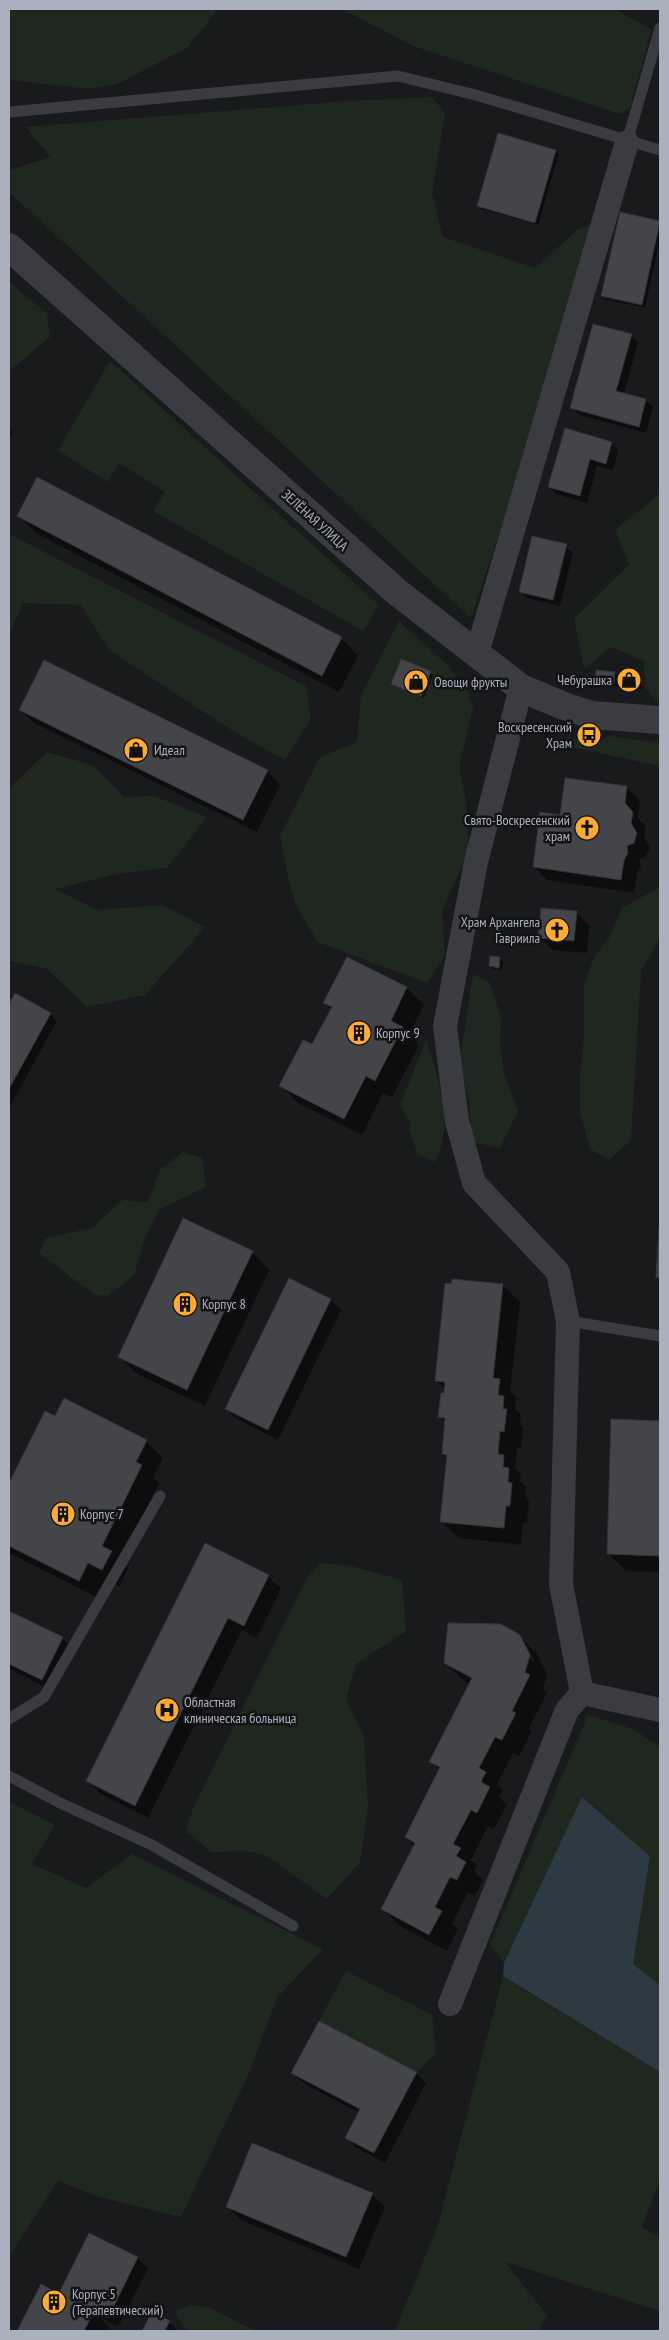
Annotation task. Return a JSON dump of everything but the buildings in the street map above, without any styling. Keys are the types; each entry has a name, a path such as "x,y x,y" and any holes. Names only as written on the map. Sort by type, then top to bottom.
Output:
{"street":[{"path":"477,653 627,142"},
{"name":"ЗЕЛЁНАЯ УЛИЦА","path":"9,247 397,592 521,688 564,706 592,715 660,720"},
{"path":"521,688 476,862 444,1026 457,1121 474,1183 558,1272 568,1321 561,1584 582,1693"},
{"path":"582,1693 660,1710"},
{"path":"450,2004 567,1710 582,1693"}],"lane":[{"path":"627,142 660,28"},
{"path":"9,112 398,76 476,95 627,142 660,150"},
{"path":"568,1321 660,1336"},
{"path":"9,1719 44,1697 160,1496"},
{"path":"9,1776 60,1803 150,1844 293,1926"}],"shaded area":[{"path":"9,9 218,9 187,48 117,84 89,89 9,80"},
{"path":"342,9 614,9 651,29 630,108 620,114 413,46"},
{"path":"432,97 445,113 432,194 443,237 535,268 577,230 592,224 582,277 557,337 530,441 471,618 9,192 9,170 50,157 26,127 349,101"},
{"path":"9,282 47,313 50,337 9,371"},
{"path":"110,361 379,605 363,631 153,511 165,492 120,463 107,482 58,450"},
{"path":"660,494 660,700 656,701 645,687 644,661 611,647 584,669 574,619 629,565 615,530"},
{"path":"9,534 306,686 311,719 285,760 236,733 109,650 81,605 23,603 9,635"},
{"path":"399,621 446,664 468,691 473,708 459,767 466,800 469,850 442,911 445,955 427,983 318,942 297,908 289,881 280,836 320,757 357,742 361,695","holes":["401,659 431,671 421,696 391,684"]},
{"path":"611,736 660,743 660,766 557,744 568,737 592,743"},
{"path":"47,752 92,765 124,797 154,796 207,817 167,868 116,874 55,889 97,910 162,905 205,927 145,995 87,1007 47,969 9,961 9,788"},
{"path":"660,887 660,938 641,971 631,1140 609,1160 590,1149 580,1112 580,1079 584,1038 584,985 594,957 609,938 622,908"},
{"path":"473,974 490,983 501,1019 500,1041 504,1073 518,1111 500,1148 472,1142 469,1104 460,1060"},
{"path":"426,1040 436,1070 443,1101 444,1132 435,1162 418,1154 409,1130 411,1124 400,1105"},
{"path":"183,1152 202,1158 206,1187 160,1209 146,1235 134,1275 108,1296 95,1295 39,1253 46,1238 92,1228 123,1200 148,1202 160,1170"},
{"path":"321,1563 351,1566 402,1580 406,1631 356,1664 346,1699 364,1737 368,1807 360,1862 327,1899 267,1856 245,1851 211,1852 186,1831 193,1808 308,1576"},
{"path":"588,1715 633,1729 660,1747 660,1985 633,1964 650,1856 583,1797 504,1963 490,1944"},
{"path":"582,1797 650,1856 633,1964 660,1985 660,2072 503,1976 504,1963"},
{"path":"9,1802 55,1825 32,1864 86,1888 132,1854 323,1949 277,1998 249,2073 181,2217 96,2196 58,2181 9,2256"},
{"path":"346,1971 432,2015 436,2053 417,2072 319,2021"},
{"path":"503,1976 660,2072 660,2179 642,2227 660,2238 660,2311 505,2262 547,2315 539,2331 395,2331 438,2225"},
{"path":"190,2305 208,2307 255,2331 188,2331 175,2315 178,2310"}],"place":[{"name":"Чебурашка","path":"629,680"},
{"name":"Овощи фрукты","path":"416,682"},
{"name":"Воскресенский Храм","path":"589,735"},
{"name":"Идеал","path":"136,750"},
{"name":"Свято-Воскресенский храм","path":"587,828"},
{"name":"Храм Архангела Гавриила","path":"557,930"},
{"name":"Корпус 9","path":"359,1033"},
{"name":"Корпус 8","path":"185,1304"},
{"name":"Корпус 7","path":"63,1514"},
{"name":"Областная клиническая больница","path":"167,1710"},
{"name":"Корпус 5 (Терапевтический)","path":"54,2302"}]}
